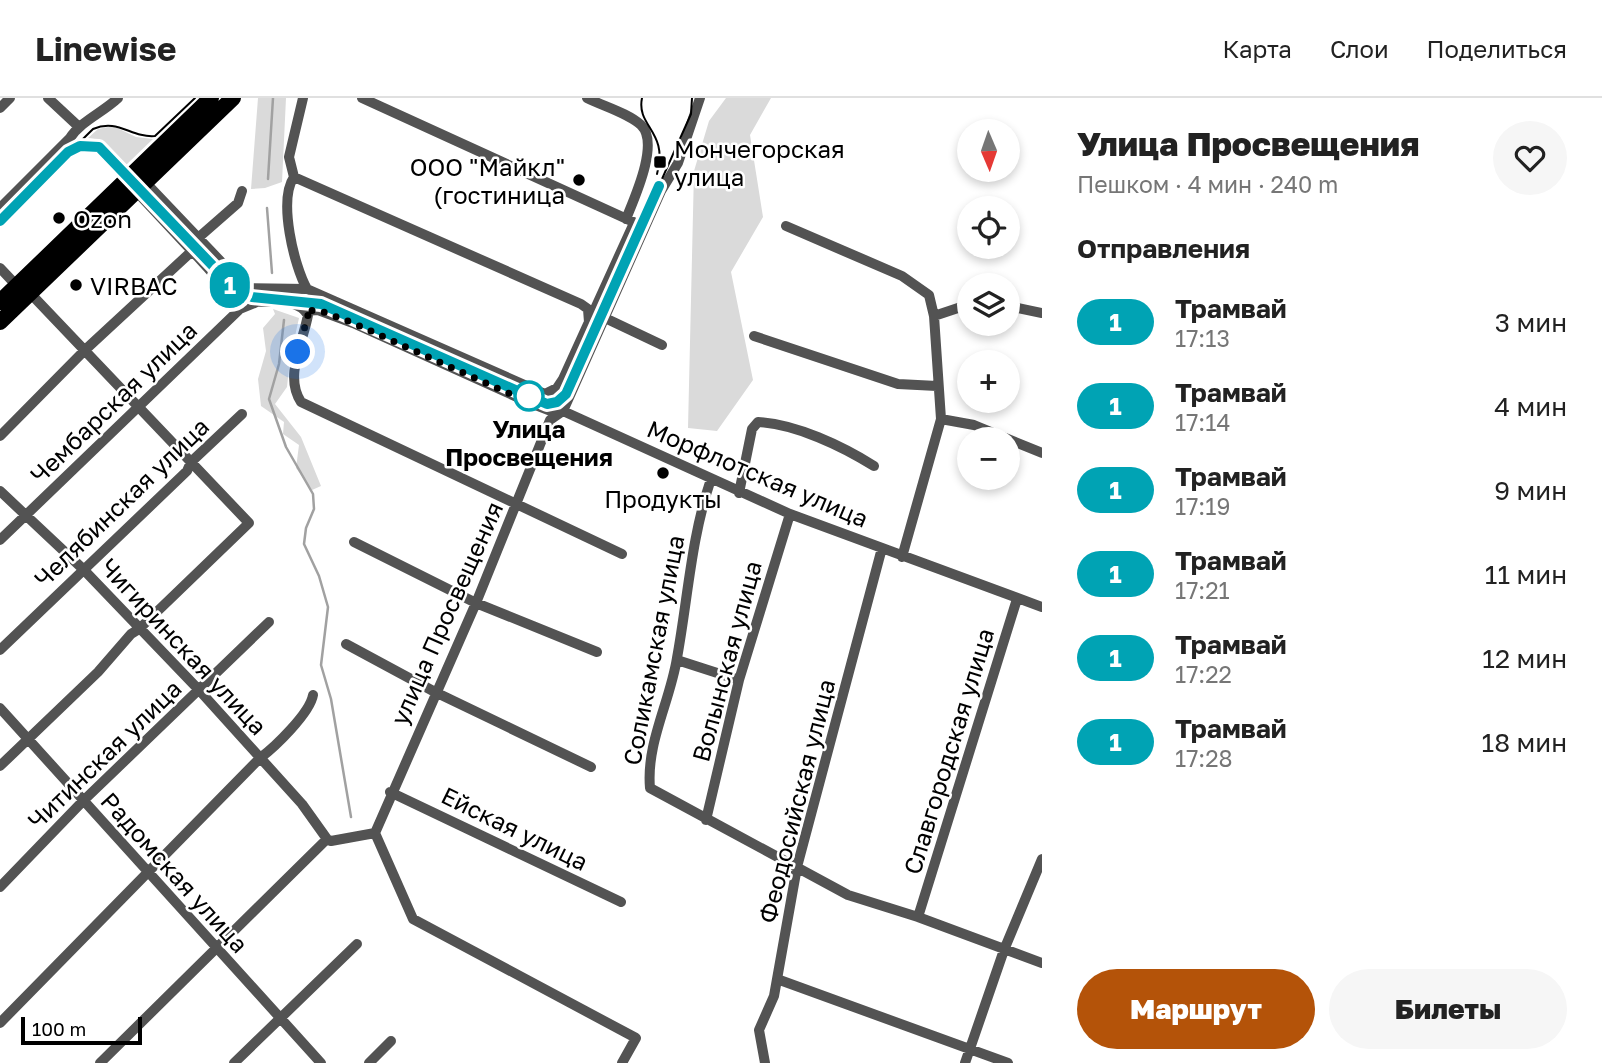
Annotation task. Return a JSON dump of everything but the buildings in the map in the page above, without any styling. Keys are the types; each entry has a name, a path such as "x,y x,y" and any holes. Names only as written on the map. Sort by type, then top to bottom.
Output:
{"highway":[{"path":"0,322 24,289 211,98"},
{"path":"0,302 24,289 141,187 233,98"}],"street":[{"path":"0,108 10,98"},
{"path":"48,98 78,125"},
{"path":"0,208 70,138 78,125 91,121 118,98"},
{"path":"303,98 289,157 294,177 288,186 287,196 299,275 307,289"},
{"path":"362,98 646,228"},
{"path":"141,187 198,238 246,288 307,289 545,394 557,388 602,296 630,221 648,152 647,133 640,124 587,98"},
{"name":"улица Просвещения","path":"375,833 390,792 476,603 550,420 563,411 661,191 678,163 700,98"},
{"path":"294,177 581,304 587,304 602,296"},
{"name":"Морфлотская улица","path":"141,187 191,249 239,299 318,310 353,323 528,402 551,411 563,411 739,493 902,557 1042,607"},
{"path":"198,238 238,203 242,191"},
{"path":"786,226 902,275 929,295 934,316 941,419 902,557"},
{"path":"0,436 191,249"},
{"path":"0,268 140,406 249,523 131,634 98,672 0,766"},
{"path":"282,290 291,286 299,275"},
{"name":"Чембарская улица","path":"0,540 240,309 259,301"},
{"path":"581,304 590,314 589,323"},
{"path":"300,307 308,315 294,379 294,391 302,402 622,554"},
{"path":"934,316 957,308"},
{"path":"1020,308 1042,313"},
{"path":"605,318 662,345"},
{"path":"754,336 898,384 937,386"},
{"name":"Челябинская улица","path":"0,650 187,471 191,462 242,414"},
{"path":"941,419 974,425 1042,453"},
{"path":"739,493 752,429 758,422 793,429 859,456 874,466"},
{"name":"Соликамская улица","path":"706,820 650,788 648,769 677,660 688,579 711,480"},
{"name":"Чигиринская улица","path":"0,491 83,569 199,690 302,804 327,839"},
{"name":"Волынская улица","path":"706,820 739,680 790,514"},
{"path":"354,542 476,603 597,652"},
{"name":"Феодосийская улица","path":"765,1063 759,1030 774,996 797,867 882,548"},
{"name":"Славгородская улица","path":"918,917 1017,598"},
{"name":"Читинская улица","path":"0,887 83,801 269,622"},
{"path":"346,644 435,692 591,767"},
{"path":"677,660 739,680"},
{"path":"0,1023 260,758 281,742 296,720 306,714 313,695"},
{"name":"Радомская улица","path":"0,708 321,1063"},
{"name":"Ейская улица","path":"390,792 621,902"},
{"path":"706,820 848,895 918,917 1042,963"},
{"path":"100,1063 327,839 331,841 375,833 412,919 636,1038 622,1063"},
{"path":"965,1063 1004,950 1042,859"},
{"path":"234,1063 357,944"},
{"path":"777,979 1007,1063"},
{"path":"369,1063 391,1041"}],"shaded area":[{"path":"258,98 286,98 282,182 265,188 251,189"},
{"path":"726,98 771,98 750,135 763,217 731,272 753,380 717,431 688,428 694,171 709,121"},
{"path":"113,126 136,137 153,139 126,165 101,140 88,138 98,129"},
{"path":"273,309 299,318 287,387 275,404 301,437 321,486 312,490 296,468 299,445 283,434 284,422 261,406 258,379 266,351 263,328 275,314"}],"waterway":[{"path":"268,179 273,98"},
{"path":"267,208 272,273"},
{"path":"284,320 279,364 269,399 286,447 313,494 314,509 306,528 304,544 319,576 328,607 321,665 331,699 351,817"}],"tram line":[{"path":"0,221 93,129 110,126 155,136 195,98"},
{"path":"642,98 641,108 659,148 657,174"},
{"path":"68,152 80,146 99,147 236,291 252,297 321,304 547,403 557,402 566,394 691,114 692,98"},
{"name":"1","path":"0,221 68,152 80,146 99,147 236,290 252,297 321,304 547,404 557,402 566,394 659,186"}],"place":[{"name":"Мончегорская улица","path":"660,162"},
{"name":"ООО \"Майкл\" (гостиница","path":"579,180"},
{"name":"Ozon","path":"59,218"},
{"name":"VIRBAC","path":"76,285"},
{"name":"Улица Просвещения","path":"529,396"},
{"name":"Продукты","path":"663,473"}],"route":[{"path":"298,352 306,328 308,315 305,311 318,310 353,323 528,402 529,396"}]}
